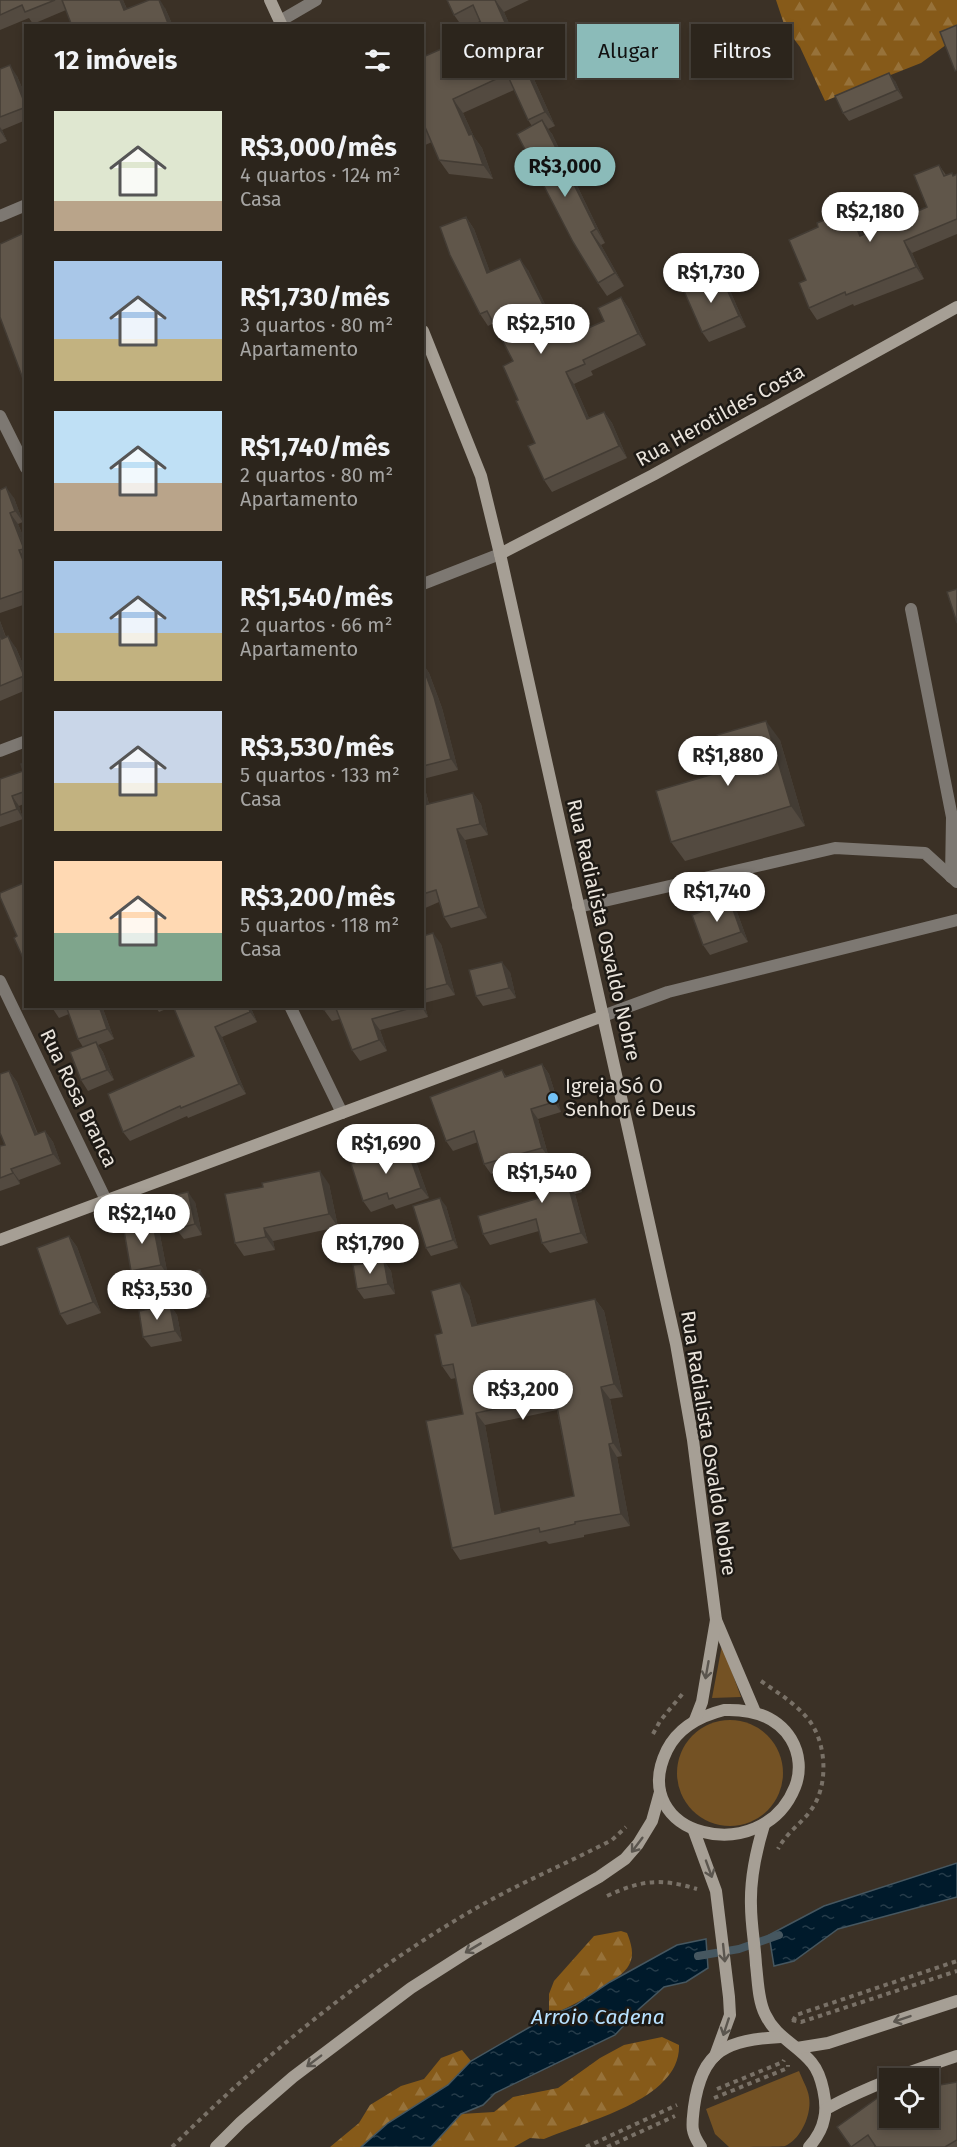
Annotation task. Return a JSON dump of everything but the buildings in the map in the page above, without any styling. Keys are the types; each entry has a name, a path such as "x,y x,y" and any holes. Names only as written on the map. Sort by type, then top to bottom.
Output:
{"street":[{"path":"270,0 281,23 316,0"},
{"path":"0,216 24,206"},
{"name":"Rua Herotildes Costa","path":"500,554 653,475 957,307"},
{"name":"Rua Radialista Osvaldo Nobre","path":"424,334 481,476 500,554 676,1344 693,1440 716,1620 755,1712"},
{"path":"0,416 24,464"},
{"path":"424,584 500,554"},
{"path":"911,609 952,817 954,879"},
{"path":"0,750 24,742"},
{"path":"578,906 835,848 925,853 954,879"},
{"path":"0,1240 668,992 957,920"},
{"name":"Rua Rosa Branca","path":"0,981 106,1200"},
{"path":"291,1008 342,1113"},
{"name":"Rua Radialista Osvaldo Nobre","path":"695,1720 702,1702 716,1620"},
{"path":"216,2147 293,2077 411,1988 472,1948 599,1877 625,1859 638,1844 652,1821 660,1792 660,1765 672,1739 695,1720 724,1710 755,1712 772,1720 786,1731 795,1746 799,1763 798,1781 791,1798 779,1813 764,1825 749,1832 714,1836 694,1831 679,1821 667,1808 660,1792"},
{"path":"764,1825 756,1851 751,1905 759,1992 764,2013 788,2042 813,2064 821,2083 826,2109 814,2144"},
{"path":"694,1831 711,1874 719,1908 729,1997 730,2014 716,2056"},
{"path":"701,2147 694,2135 691,2123 695,2097 707,2064 739,2042 749,2039 828,2043 957,2001"},
{"path":"826,2109 851,2095 896,2076 957,2056"}],"path":[{"path":"651,1739 660,1721 690,1684"},
{"path":"172,2147 210,2109 264,2061 425,1939 474,1909 612,1840 633,1820"},
{"path":"602,1898 640,1883 673,1881 699,1889"},
{"path":"783,2061 796,2015 957,1962"},
{"path":"801,2022 957,1971"},
{"path":"707,2101 788,2068"},
{"path":"607,2147 676,2115 679,2103"}],"shaded area":[{"path":"722,1645 741,1697 712,1698"},
{"path":"730,1720 750,1724 767,1736 779,1753 783,1773 779,1793 767,1810 750,1822 730,1826 710,1822 693,1810 681,1793 677,1773 681,1753 693,1736 710,1724"},
{"path":"799,2071 808,2094 809,2111 804,2125 791,2143 785,2146 729,2147 715,2134 706,2109"}],"green space":[{"path":"776,0 957,0 957,37 921,63 825,101 800,47 792,36 792,24 784,24"},
{"path":"621,1931 627,1933 632,1953 631,1961 624,1971 593,1994 549,2016 549,1994 554,1981 594,1936"},
{"path":"662,2037 679,2045 675,2064 665,2080 628,2106 544,2139 530,2138 514,2147 431,2147 461,2114 494,2112 513,2097 558,2088 600,2058 624,2045"},
{"path":"462,2050 471,2061 448,2085 388,2123 361,2147 330,2147 359,2123 370,2105 401,2086 424,2079 441,2058"}],"water":[{"path":"957,1863 957,1897 838,1929 794,1961 774,1966 769,1935 824,1906"},
{"name":"Arroio Cadena","path":"706,1939 708,1968 686,1982 664,1987 615,2035 495,2093 483,2105 461,2114 431,2147 361,2147 388,2123 448,2085 471,2061 549,2016 574,2006 610,1982 677,1945"}],"waterway":[{"name":"Arroio Cadena","path":"698,1956 739,1949 779,1935"}],"place":[{"name":"Igreja Só O Senhor é Deus","path":"553,1098"}]}
